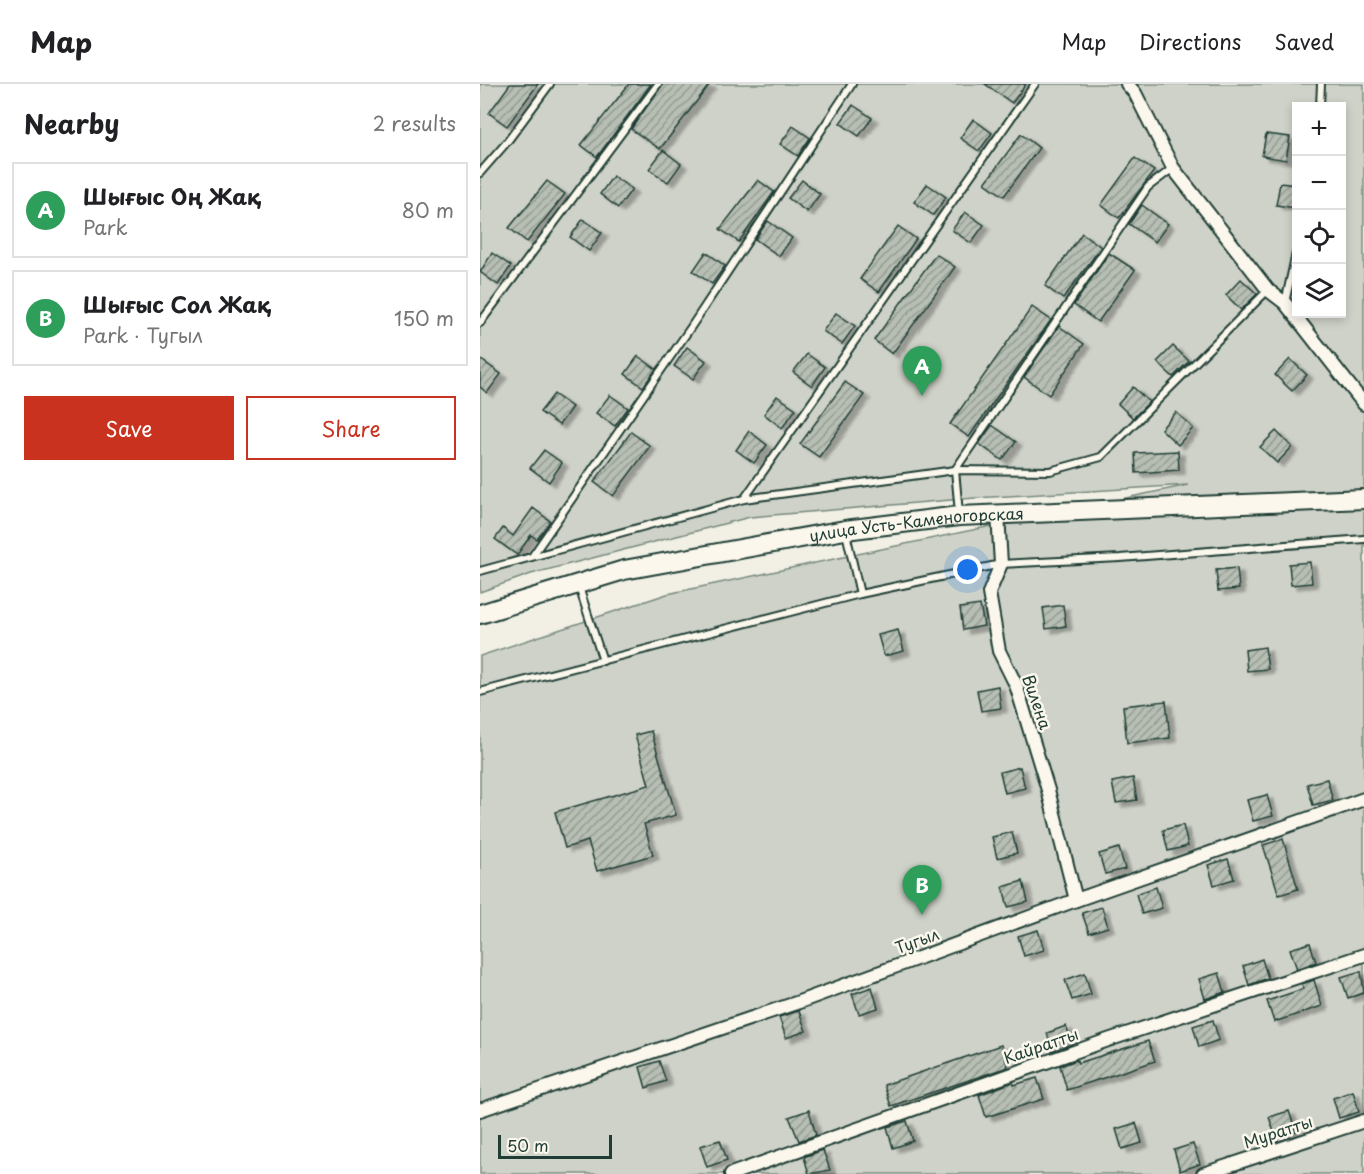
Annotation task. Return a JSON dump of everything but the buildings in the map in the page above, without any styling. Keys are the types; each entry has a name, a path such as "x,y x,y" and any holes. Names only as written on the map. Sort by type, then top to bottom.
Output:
{"street":[{"path":"1133,87 1173,168 1268,291 1285,303 1364,404"},
{"name":"улица Усть-Каменогорская","path":"480,614 624,570 845,530 959,516 1364,499"},
{"name":"Вилена","path":"998,514 1001,564 989,592 999,651 1016,685 1048,790 1076,900"},
{"name":"Тугыл","path":"480,1110 799,1002 1076,900 1364,799"},
{"name":"Кайратты","path":"731,1174 759,1169 1108,1040 1364,955"},
{"name":"Муратты","path":"1203,1174 1364,1121"}],"lane":[{"path":"480,173 507,142 550,84"},
{"path":"480,323 658,84"},
{"path":"533,555 691,327 852,84"},
{"path":"744,499 1035,84"},
{"path":"1320,102 1321,84"},
{"path":"959,516 954,470 1148,187 1173,168"},
{"path":"1285,303 1294,264"},
{"path":"480,571 744,499 954,470 1050,471 1101,457 1268,291"},
{"path":"845,530 860,594"},
{"path":"480,692 860,594 1001,564 1120,558 1364,539"},
{"path":"578,584 603,661"}],"shaded area":[{"path":"480,84 1364,84 1364,1174 480,1174 480,656 667,594 1188,485 975,498 750,517 531,574 480,592"}],"place":[{"name":"Шығыс Оң Жақ","path":"922,396"},
{"name":"Шығыс Сол Жақ","path":"922,915"}]}
